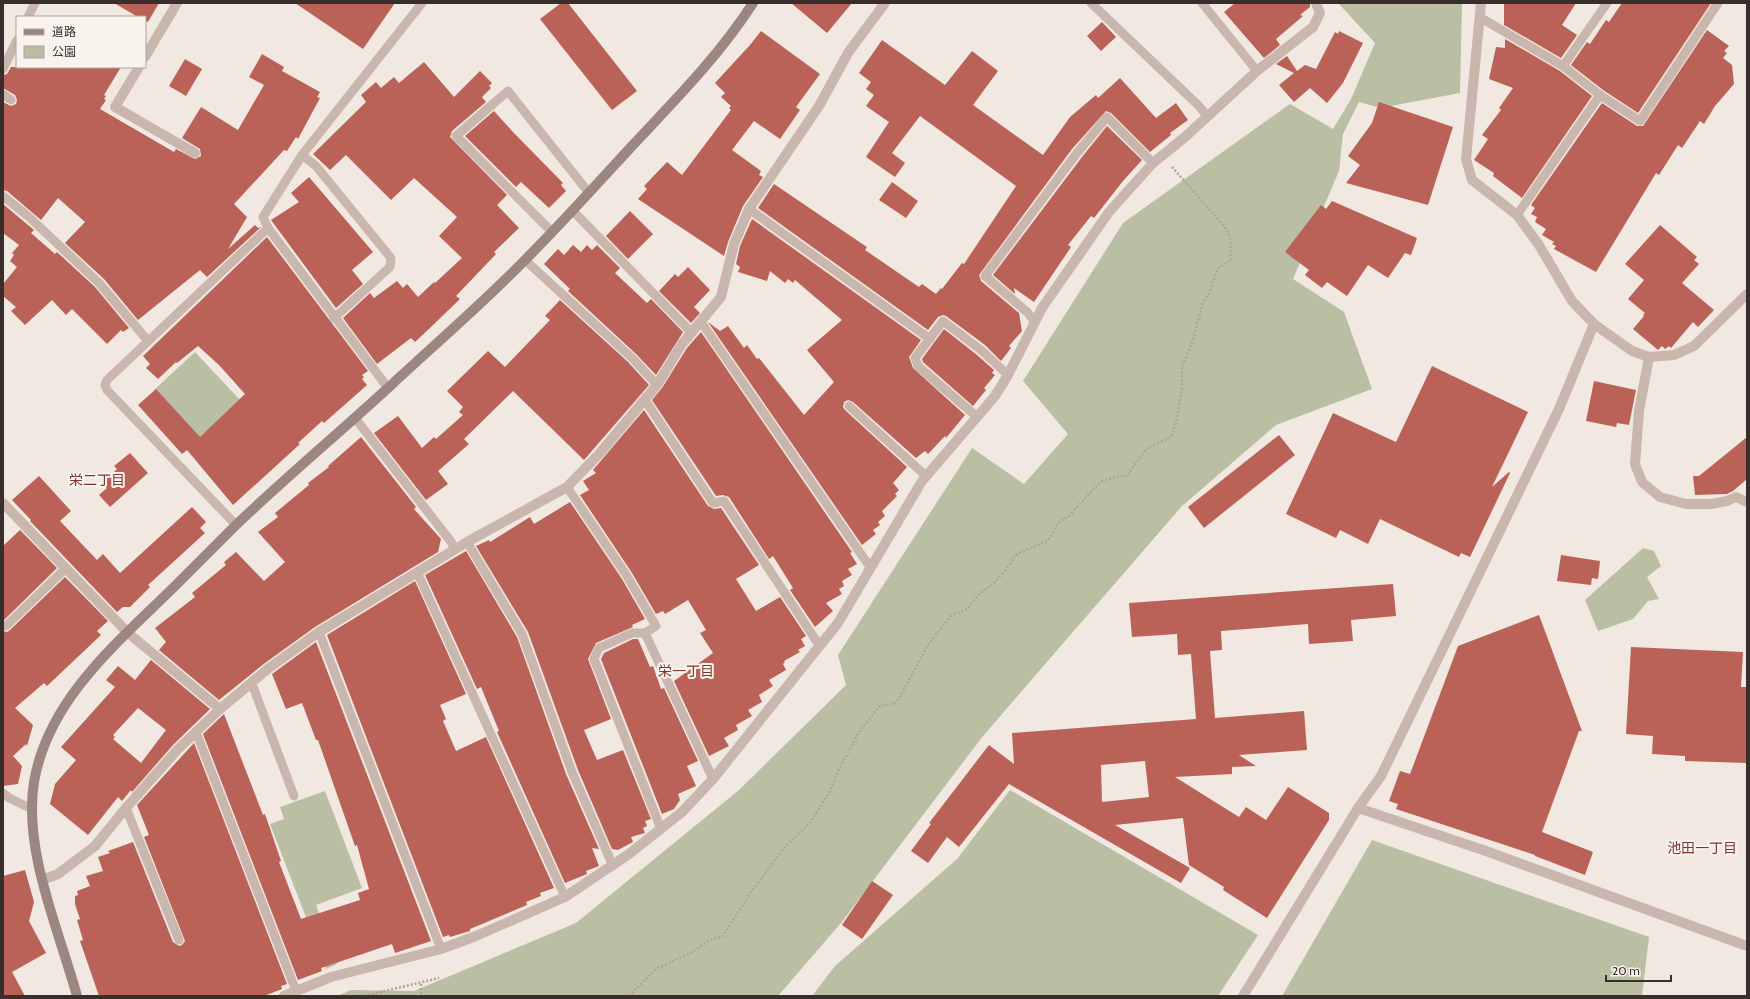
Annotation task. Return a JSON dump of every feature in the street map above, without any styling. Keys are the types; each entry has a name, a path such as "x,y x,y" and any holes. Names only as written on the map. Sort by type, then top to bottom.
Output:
{"street":[{"path":"146,55 177,3"},
{"path":"77,996 42,880 35,843 32,808 34,782 40,757 48,734 70,699 101,659 236,525 388,388 525,260 705,68 735,31 753,3"},
{"path":"42,880 58,874 95,846 178,749 220,709 252,684 269,668 319,632 454,549 567,487 599,454 658,385 682,344 692,334 721,297 734,244 749,210 818,106 848,53 885,3"},
{"path":"284,996 330,978 441,949 483,934 565,897 613,866 682,812 713,779 838,623 870,567 926,476 995,396 1008,375 1042,308 1109,212 1153,163 1185,137 1257,71 1312,27 1320,13 1316,3"},
{"path":"1481,3 1481,18 1466,159 1472,180 1517,214 1539,245 1572,301 1594,324 1632,351 1649,357 1674,355 1694,346 1747,294"},
{"path":"138,68 115,107 195,153"},
{"path":"1243,996 1358,808 1381,776 1559,409 1594,324"},
{"path":"1649,357 1639,411 1635,464 1642,482 1660,497 1686,504 1710,504 1727,501 1736,497 1747,502"},
{"path":"3,503 128,633 220,709"},
{"path":"1358,808 1486,851 1747,946"}],"lane":[{"path":"28,16 35,3"},
{"path":"388,388 268,228 263,217 302,155 422,3"},
{"path":"1091,3 1193,100 1207,116"},
{"path":"1202,3 1257,71"},
{"path":"1563,66 1607,3"},
{"path":"1481,18 1563,66 1600,94 1640,121 1718,3"},
{"path":"3,69 16,42"},
{"path":"552,232 456,136 508,91 589,193"},
{"path":"3,94 11,100"},
{"path":"1517,214 1600,94"},
{"path":"1035,322 1027,312 985,276 1072,159 1107,117 1153,163"},
{"path":"302,155 316,166 392,258 390,267 334,318"},
{"path":"3,196 28,216 99,283 148,341"},
{"path":"749,210 930,339"},
{"path":"572,211 692,334"},
{"path":"236,525 107,390 105,385 107,380 268,228"},
{"path":"525,260 632,358 658,385"},
{"path":"977,417 918,366 915,358 943,321 981,350 1008,375"},
{"path":"701,322 870,567"},
{"path":"645,400 713,503 724,501 819,645"},
{"path":"849,406 926,476"},
{"path":"355,418 452,543 454,549"},
{"path":"567,487 627,576 656,626 645,633 632,632 599,648 594,659 660,829"},
{"path":"467,542 522,634 572,772 613,866"},
{"path":"6,626 66,568"},
{"path":"417,572 565,897"},
{"path":"319,632 441,949"},
{"path":"645,633 713,779"},
{"path":"252,684 294,796"},
{"path":"196,732 296,991"},
{"path":"3,793 9,798 32,808"},
{"path":"126,808 180,940"}],"path":[{"path":"629,996 656,969 692,952 710,940 724,936 751,892 785,847 810,823 830,791 840,767 859,732 880,706 894,704 900,697 928,646 951,616 967,609 980,593 993,584 1015,555 1047,541 1053,534 1058,523 1069,516 1100,482 1118,476 1127,476 1146,449 1171,437 1176,422 1182,388 1182,367 1193,340 1202,305 1211,289 1217,269 1231,260 1230,237 1224,226 1162,156"},
{"path":"364,996 421,984 439,978"},
{"path":"421,984 421,996"}],"green space":[{"path":"1338,3 1462,3 1460,93 1380,108 1359,102 1343,134 1339,171 1293,279 1344,312 1372,389 1276,425 1182,506 983,736 841,923 778,996 337,996 351,990 414,991 576,923 739,790 846,685 838,655 972,448 1024,484 1068,434 1023,381 1123,223 1290,104 1333,129 1351,99 1375,43"},
{"path":"195,352 240,400 199,438 154,390"},
{"path":"1643,548 1654,551 1661,566 1647,577 1659,599 1648,601 1633,619 1598,631 1585,600"},
{"path":"1010,790 1258,935 1218,996 812,996 835,966 957,859"},
{"path":"325,791 362,888 316,905 337,964 326,969 270,824 284,819 280,807"},
{"path":"1372,840 1649,937 1642,996 1282,996"}],"building":[{"path":"114,3 159,3 148,22 146,21 146,16 136,16"},
{"path":"295,3 395,3 363,49"},
{"path":"561,3 568,3 637,91 612,110 540,19"},
{"path":"791,3 852,3 827,33"},
{"path":"1235,3 1310,3 1310,7 1300,15 1303,16 1276,39 1280,45 1264,58 1224,12"},
{"path":"1576,3 1562,25 1577,35 1561,58 1504,25 1504,4"},
{"path":"1622,3 1711,3 1638,113 1603,90 1571,65 1587,42 1590,44 1606,20 1609,22"},
{"path":"1102,22 1116,37 1101,51 1087,36"},
{"path":"1707,30 1729,46 1724,51 1727,53 1723,58 1732,65 1734,84 1715,106 1704,124 1700,121 1682,148 1678,145 1659,175 1656,173 1596,272 1554,249 1556,246 1552,244 1554,242 1542,235 1546,229 1535,222 1537,217 1531,214 1535,208 1531,205 1602,103 1637,126 1643,126"},
{"path":"761,31 820,74 796,107 800,110 780,139 754,121 732,150 761,171 759,175 763,177 743,206 728,242 724,256 638,199 647,189 644,186 667,162 682,175 731,110 729,108 731,106 721,97 725,93 715,83"},
{"path":"1339,31 1363,43 1343,83 1327,103 1310,88 1294,102 1279,85 1294,73 1276,64 1287,56 1297,71 1305,65 1316,69 1335,32 1338,34"},
{"path":"1505,39 1560,71 1592,96 1522,198 1493,176 1494,173 1474,160 1488,139 1482,135 1501,110 1499,108 1513,88 1489,79 1496,47 1505,48"},
{"path":"882,40 945,85 972,51 998,71 973,105 1043,155 1070,117 1096,95 1098,98 1120,78 1156,118 1176,103 1188,120 1170,133 1171,135 1150,152 1111,113 1106,111 1072,149 979,275 981,281 1019,313 1022,331 1009,346 1011,348 1001,361 985,345 946,316 943,315 938,317 928,330 758,208 774,184 867,247 865,250 919,287 922,284 936,294 941,288 942,289 962,263 964,264 1016,186 920,116 892,153 905,163 895,177 866,157 889,122 866,106 874,95 866,89 871,82 859,73"},
{"path":"262,54 284,67 282,71 320,92 317,97 320,98 298,139 296,137 287,151 284,150 234,204 247,217 228,249 255,225 258,228 261,227 207,277 200,270 138,320 104,279 65,243 85,222 58,198 41,220 7,191 3,190 3,102 11,106 16,104 17,100 15,95 3,88 3,75 7,74 11,67 120,68 104,95 106,96 104,99 106,100 100,109 174,152 176,149 195,159 201,156 200,149 182,138 201,107 238,130 264,85 249,77"},
{"path":"185,59 202,69 186,96 169,86"},
{"path":"424,62 454,97 480,71 492,83 489,86 491,88 482,97 486,102 452,131 450,137 507,195 497,205 519,228 494,252 496,254 456,296 460,299 432,326 415,342 411,338 377,364 343,318 370,293 374,298 397,281 403,288 407,284 418,297 434,282 435,283 462,258 439,236 457,217 414,178 391,200 346,155 330,170 313,154 366,102 361,95 376,82 381,88 394,77 399,83"},
{"path":"1379,102 1453,127 1428,205 1346,183 1360,165 1348,156 1372,123"},
{"path":"494,111 563,183 561,185 566,191 549,208 521,182 516,187 465,136"},
{"path":"1107,126 1142,160 1123,181 1094,218 1091,216 1068,245 1071,247 1034,302 1014,288 1015,294 993,275"},
{"path":"309,177 373,252 352,270 363,284 336,308 271,220 299,202 291,193"},
{"path":"892,182 918,201 906,218 879,200"},
{"path":"1332,201 1417,238 1411,255 1405,253 1388,278 1368,265 1347,296 1327,282 1322,288 1305,275 1309,270 1285,252 1321,205 1326,209"},
{"path":"3,204 34,230 31,233 55,254 57,252 95,287 129,328 123,332 121,330 107,344 72,309 66,315 52,300 25,325 11,311 16,307 3,296 3,284 17,267 10,261 14,255 12,253 19,245 3,233"},
{"path":"630,211 653,234 628,259 606,236"},
{"path":"752,219 921,340 909,357 913,368 965,415 946,438 945,436 928,454 925,451 916,458 853,402 848,400 844,402 843,407 845,410 907,467 893,483 899,490 895,494 897,496 882,511 885,516 878,522 880,525 873,530 876,534 862,545 708,322 720,331 728,326 744,348 747,345 757,359 759,358 804,415 834,382 807,350 842,320 795,280 793,283 788,279 785,283 770,271 767,281 738,272 740,267 736,264 740,246"},
{"path":"1660,225 1697,257 1694,260 1699,264 1682,283 1714,310 1698,327 1693,322 1671,348 1669,346 1665,349 1662,346 1658,350 1633,329 1645,313 1628,299 1644,280 1625,264"},
{"path":"267,237 368,371 362,375 364,377 362,379 367,385 324,423 322,421 298,443 300,444 233,505 187,450 182,454 138,405 156,389 200,437 245,394 219,365 198,346 177,363 176,362 158,379 146,368 150,364 143,356"},
{"path":"573,245 581,252 587,245 592,250 597,245 620,268 615,273 647,303 651,299 683,332 656,375 636,354 568,291 570,289 544,264 558,249 564,255"},
{"path":"688,267 710,290 694,307 700,313 691,323 659,291 675,274 678,277"},
{"path":"560,300 628,362 649,385 584,460 513,391 464,439 469,444 438,471 448,484 426,500 374,433 398,416 422,448 434,437 436,439 463,415 459,412 463,407 447,391 488,351 505,367 550,320 545,316"},
{"path":"944,329 994,370 992,373 995,375 984,388 986,390 973,406 923,362 922,359"},
{"path":"701,332 852,552 850,553 857,564 848,569 852,575 842,581 844,586 839,589 842,594 826,603 833,611 815,627 790,590 793,588 773,556 769,559 729,497 723,495 716,496 652,400 662,388 687,348"},
{"path":"1432,366 1528,412 1492,487 1509,472 1510,473 1470,557 1461,553 1459,557 1380,519 1368,544 1340,530 1336,538 1286,514 1333,413 1396,442"},
{"path":"1594,381 1636,390 1629,425 1617,423 1616,427 1586,421"},
{"path":"644,410 708,506 714,509 721,508 759,565 736,579 756,611 780,597 806,636 801,639 805,646 798,650 800,652 784,661 785,662 783,664 786,670 769,680 773,686 759,695 762,702 748,710 752,716 736,725 738,730 724,738 729,746 709,756 674,681 713,653 700,633 706,630 688,600 665,614 663,611 656,614 632,573 580,495 589,490 583,481 596,473 593,470"},
{"path":"1279,435 1295,455 1204,528 1188,507"},
{"path":"361,437 416,507 414,509 441,539 438,552 315,627 265,663 219,700 159,650 166,642 155,628 195,597 192,593 226,565 224,562 236,552 264,581 285,562 258,532 278,517 275,513 309,485 308,483 329,467 328,466"},
{"path":"1747,437 1747,479 1727,494 1695,495 1693,476 1699,476"},
{"path":"130,453 148,473 110,507 99,495 107,488 102,483 117,469 114,466"},
{"path":"39,476 71,511 60,521 97,560 103,554 120,573 192,507 206,522 200,528 205,533 148,585 150,587 130,607 123,607 117,612 30,521 31,520 12,500"},
{"path":"570,502 622,579 645,619 632,625 633,627 596,643 588,659 611,719 584,730 597,760 623,750 651,819 645,821 647,826 643,828 645,833 631,837 633,842 618,850 612,849 578,770 528,632 476,546 489,540 490,542 530,517 534,524"},
{"path":"20,530 57,568 3,621 3,546"},
{"path":"466,551 517,637 566,774 599,849 592,848 599,866 586,871 587,874 565,883 497,732 499,731 481,687 477,689 425,575"},
{"path":"1561,555 1600,561 1598,579 1592,578 1591,585 1557,581"},
{"path":"65,577 108,621 97,631 101,635 47,686 44,683 15,708 33,725 27,746 26,744 13,756 22,766 18,784 3,786 3,631 7,632 10,630"},
{"path":"415,581 466,694 440,705 446,719 443,721 456,751 486,737 554,888 540,893 541,896 526,902 527,905 470,929 470,931 450,937 449,935 443,937 327,635"},
{"path":"1393,584 1396,616 1351,620 1353,641 1309,644 1308,624 1221,631 1222,650 1210,651 1215,718 1304,711 1307,750 1239,755 1256,766 1232,767 1232,774 1175,777 1239,817 1246,807 1266,820 1288,787 1329,813 1329,820 1267,918 1223,890 1224,887 1189,865 1183,818 1115,825 1190,868 1181,883 1009,784 959,847 947,837 928,863 911,851 931,824 929,823 989,745 1014,764 1012,733 1196,719 1191,654 1178,655 1177,634 1132,637 1129,603","holes":["1145,761 1149,797 1102,802 1101,765"]},
{"path":"1539,615 1582,731 1579,731 1542,832 1593,852 1585,875 1535,855 1396,809 1398,804 1389,801 1400,771 1410,774 1458,646"},
{"path":"633,639 638,639 650,667 653,666 661,689 664,688 698,761 687,766 696,786 678,794 680,800 674,809 662,814 601,659 604,653"},
{"path":"316,642 431,941 395,953 392,944 321,968 322,971 298,980 203,734 224,714 263,815 265,814 281,861 279,862 301,919 360,900 358,893 369,889 357,845 355,846 318,740 316,740 302,703 286,709 272,674"},
{"path":"1631,647 1743,652 1741,687 1747,687 1747,763 1685,761 1685,756 1652,754 1653,736 1626,734"},
{"path":"151,660 210,709 173,745 132,792 131,790 122,801 118,797 88,835 50,804 55,784 76,760 61,747 115,687 106,680 118,666 135,680","holes":["138,708 166,730 141,763 113,739 115,737 113,735"]},
{"path":"194,743 287,984 281,986 282,989 264,996 99,996 80,941 83,940 77,920 80,919 75,904 75,896 78,895 77,891 90,886 86,876 103,871 98,857 110,853 108,851 133,842 173,942 179,946 185,941 144,837 149,835 137,805"},
{"path":"25,870 34,902 29,921 46,953 12,972 25,996 3,996 3,876"},
{"path":"872,881 893,895 862,939 842,925"}],"district":[{"name":"栄二丁目","path":"97,480"},
{"name":"栄一丁目","path":"686,671"},
{"name":"池田一丁目","path":"1702,848"}]}
